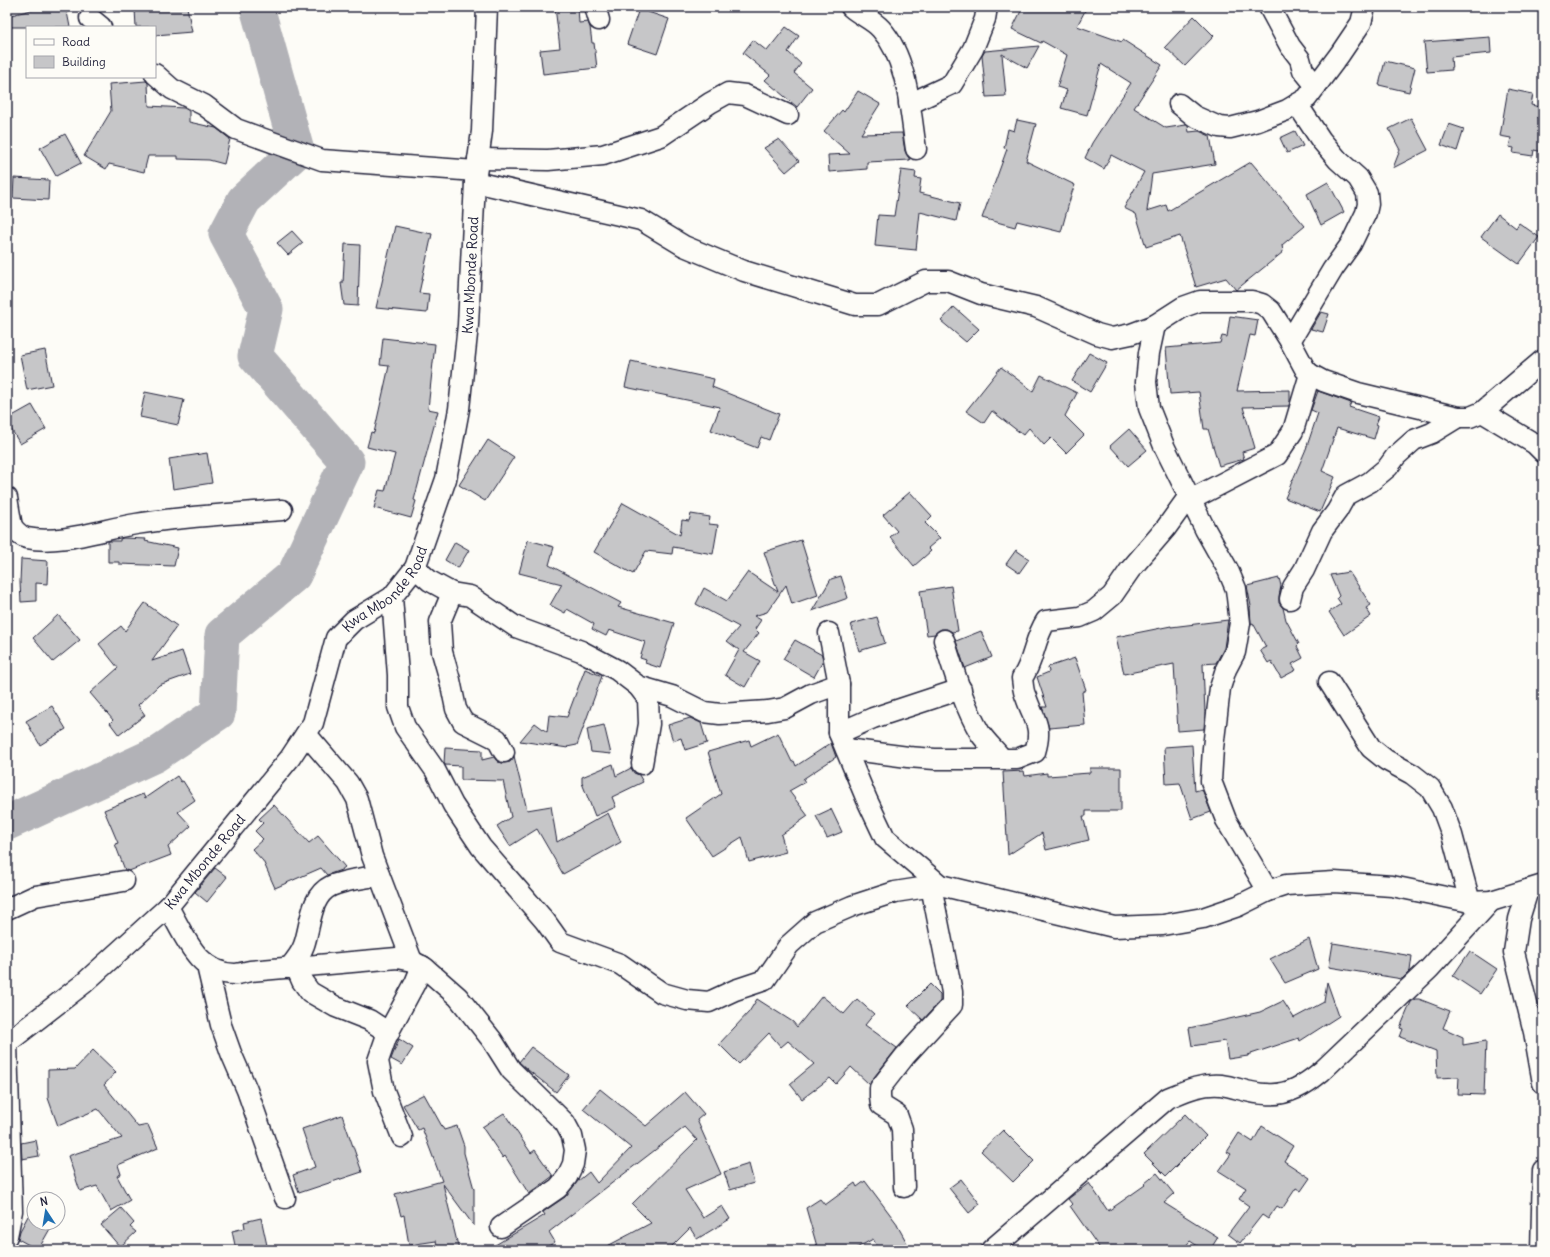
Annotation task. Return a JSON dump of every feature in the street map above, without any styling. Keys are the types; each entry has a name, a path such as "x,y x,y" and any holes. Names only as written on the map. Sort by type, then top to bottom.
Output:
{"street":[{"name":"Kwa Mbonde Road","path":"7,1043 83,984 168,907 290,758 313,723 336,638 354,620 392,597 415,568 446,479 459,409 468,325 476,171 482,131 487,7"},
{"path":"851,7 880,28 893,46 906,86 916,149"},
{"path":"909,104 952,84 973,49 985,19 987,7"},
{"path":"1269,7 1290,46 1300,59 1303,70 1316,86"},
{"path":"1179,104 1194,116 1219,127 1230,128 1258,121 1286,110 1307,98 1361,23 1365,7"},
{"path":"156,75 172,89 204,105 236,129 322,160 476,171 548,160 603,155 661,136 710,103 728,93 745,95 788,115"},
{"path":"1290,341 1333,269 1351,244 1366,213 1368,204 1367,193 1358,178 1338,160 1321,140 1297,104"},
{"path":"476,171 560,203 641,220 684,246 744,271 855,305 878,305 926,281 948,281 981,294 1036,307 1097,334 1112,338 1131,334 1155,325 1183,307 1200,301 1252,301 1262,304 1271,311 1290,341 1305,369 1310,374 1323,381 1358,393 1458,417 1470,417 1482,412 1543,360"},
{"path":"1155,325 1149,353 1146,382 1149,408 1164,446 1189,498 1228,570 1236,589 1240,623 1235,652 1226,669 1220,688 1212,748 1211,781 1226,820 1268,891"},
{"path":"843,741 908,757 935,759 1017,759 1034,752 1039,738 1037,722 1025,696 1022,678 1029,668 1036,642 1046,621 1080,616 1094,611 1112,596 1130,570 1166,528 1189,498 1277,455 1293,431 1310,374"},
{"path":"1482,412 1536,444 1543,452"},
{"path":"1290,599 1293,587 1304,570 1322,531 1338,511 1346,495 1370,482 1388,467 1396,456 1414,440 1432,433 1458,417"},
{"path":"7,498 10,524 19,534 26,538 53,540 135,524 180,518 282,510"},
{"path":"415,568 430,581 452,593 470,596 516,627 581,651 617,670 638,686 648,700 649,724 642,764"},
{"path":"452,593 440,622 442,652 456,709 463,722 497,739 504,752"},
{"path":"392,597 398,675 398,707 405,727 435,770 454,805 481,847 545,921 560,942 620,964 662,992 687,1000 709,1002 734,990 765,980 789,945 816,922 852,906 895,892 936,885 1114,927 1163,925 1203,918 1238,906 1268,891 1286,885 1334,882 1392,886 1470,902 1491,901 1535,887"},
{"path":"829,633 839,684 843,741 866,800 885,838 936,885 952,992 952,1005 905,1056 880,1088 881,1105 897,1115 902,1129 904,1187"},
{"path":"944,640 968,709 981,734 1002,759"},
{"path":"1330,682 1370,748 1386,760 1412,774 1430,788 1442,808 1452,835 1470,902"},
{"path":"638,686 672,696 704,712 720,714 768,711 785,708 811,694 839,684"},
{"path":"843,741 873,718 961,689"},
{"path":"306,734 330,761 351,788 357,799 372,856 417,963 415,983 389,1033 378,1061 384,1091 402,1137"},
{"path":"293,968 303,947 317,898 321,892 332,886 347,881 379,875"},
{"path":"7,909 35,896 124,881"},
{"path":"1535,887 1519,919 1514,952 1534,1032 1543,1083"},
{"path":"991,1250 1168,1098 1193,1087 1220,1085 1266,1094 1287,1092 1306,1084 1322,1071 1429,969 1491,901"},
{"path":"168,907 196,956 207,966 221,972 235,974 250,971 397,958 417,963 458,997 492,1040 511,1070 565,1123 572,1136 574,1157 573,1164 567,1177 558,1188 501,1227"},
{"path":"207,966 221,1025 247,1090 285,1198"},
{"path":"293,968 310,992 336,1007 368,1020 389,1033"},
{"path":"7,1043 12,1211 7,1236"},
{"path":"1541,1250 1543,1170"}],"building":[{"path":"44,7 66,7 70,26 7,27 7,16"},
{"path":"187,7 192,32 156,35 156,26 136,26 135,9"},
{"path":"555,7 578,7 579,23 588,22 590,27 592,43 594,43 597,68 543,74 540,50 560,48"},
{"path":"1023,7 1087,7 1077,26 1122,42 1123,40 1162,65 1134,108 1166,128 1186,125 1188,126 1189,132 1199,131 1210,136 1215,164 1152,174 1147,211 1166,205 1168,211 1251,162 1305,226 1282,245 1283,252 1236,290 1226,278 1196,287 1180,236 1146,247 1136,214 1124,208 1144,172 1111,155 1104,169 1085,158 1092,143 1131,83 1101,64 1087,115 1061,108 1067,90 1057,87 1067,55 1042,41 1041,43 1012,29"},
{"path":"639,9 669,19 657,54 627,44"},
{"path":"1194,16 1214,36 1185,66 1165,47"},
{"path":"786,27 799,36 788,52 801,64 794,73 812,88 797,107 765,80 770,75 743,53 753,40 767,51"},
{"path":"1490,37 1491,53 1451,57 1452,70 1427,72 1424,42"},
{"path":"1039,46 1027,68 1002,54 1006,96 986,97 982,56 985,51"},
{"path":"1385,61 1415,68 1409,92 1379,85"},
{"path":"146,81 148,83 149,106 184,108 189,111 189,122 216,128 230,139 224,164 209,160 178,159 178,156 148,156 144,172 109,164 106,169 84,156 111,111 109,84"},
{"path":"1508,89 1533,94 1531,105 1540,107 1538,118 1543,119 1543,152 1534,150 1533,156 1513,153 1514,148 1509,147 1511,138 1500,136"},
{"path":"858,91 880,104 861,134 902,133 905,151 910,160 867,162 867,169 829,172 828,155 850,154 824,131 842,110 844,112"},
{"path":"1411,118 1428,150 1393,168 1400,150 1389,129"},
{"path":"1017,120 1036,124 1026,161 1075,185 1061,232 1017,221 1015,227 982,218 1007,149 1004,148 1008,129 1014,131"},
{"path":"1449,124 1464,129 1457,151 1441,145"},
{"path":"1295,131 1303,146 1287,153 1280,138"},
{"path":"65,134 81,163 56,176 40,148"},
{"path":"779,139 799,161 786,172 764,148"},
{"path":"901,170 916,172 915,178 921,179 919,193 960,203 956,221 920,212 916,250 875,246 878,215 894,216"},
{"path":"14,178 49,180 48,200 13,198"},
{"path":"1328,182 1344,212 1321,225 1307,194"},
{"path":"1498,214 1516,228 1519,223 1539,237 1519,264 1481,237"},
{"path":"395,226 432,234 419,293 429,294 427,313 376,308"},
{"path":"292,231 303,243 288,255 277,243"},
{"path":"345,244 360,245 358,306 344,305 341,283 343,283"},
{"path":"954,307 979,329 966,342 941,321"},
{"path":"1321,312 1329,314 1323,332 1311,329"},
{"path":"1230,316 1258,320 1255,336 1250,335 1237,391 1290,390 1290,401 1289,406 1243,407 1255,448 1242,452 1244,459 1219,466 1208,429 1204,429 1199,392 1170,394 1166,348 1220,343 1222,336 1227,337"},
{"path":"383,338 435,344 428,409 438,411 414,500 416,501 411,518 374,508 379,490 385,491 395,454 367,447 371,432 374,433 389,366 380,365"},
{"path":"45,350 52,385 27,390 20,355"},
{"path":"1089,353 1107,363 1090,392 1072,381"},
{"path":"631,361 714,379 712,387 779,414 769,440 761,437 757,448 711,430 720,407 625,387"},
{"path":"1001,367 1033,391 1041,375 1077,393 1065,416 1084,435 1066,453 1051,438 1044,445 1029,428 1023,435 992,411 984,423 966,411"},
{"path":"1318,391 1351,403 1349,407 1379,417 1376,424 1378,425 1374,439 1337,428 1322,471 1335,477 1320,512 1285,498 1306,449 1318,413 1311,410"},
{"path":"145,392 184,400 178,425 140,417"},
{"path":"32,405 46,429 20,444 7,422 7,419"},
{"path":"1129,429 1147,450 1128,466 1110,446"},
{"path":"488,440 514,457 485,501 459,485"},
{"path":"207,453 212,483 173,489 169,459"},
{"path":"910,492 932,516 925,523 940,538 928,548 931,551 914,566 890,537 897,531 883,515"},
{"path":"623,503 680,535 682,520 689,521 691,514 710,517 709,524 718,525 713,554 673,547 672,554 646,551 633,574 594,552"},
{"path":"120,539 146,539 145,541 178,548 174,566 119,564 119,562 108,562 108,541 120,541"},
{"path":"528,540 554,547 549,565 621,603 618,607 674,623 660,668 645,663 646,660 640,658 645,642 609,630 606,636 592,629 594,624 567,609 565,613 550,605 562,584 519,573"},
{"path":"801,540 818,595 792,604 786,585 767,612 754,616 761,620 755,629 759,633 744,652 760,661 745,687 725,675 739,650 727,641 739,627 696,604 704,588 727,601 748,572 778,592 764,552"},
{"path":"455,542 469,550 458,568 445,560"},
{"path":"1016,550 1029,559 1019,573 1006,564"},
{"path":"21,559 48,561 47,584 36,583 36,601 21,602"},
{"path":"1349,572 1371,605 1366,608 1371,616 1344,635 1329,612 1341,604 1337,598 1339,596 1330,575"},
{"path":"841,576 848,598 812,611 831,579"},
{"path":"1279,578 1281,586 1279,603 1283,608 1286,620 1299,644 1297,646 1303,658 1292,664 1296,670 1281,678 1271,661 1268,663 1260,650 1266,647 1253,623 1251,624 1251,606 1247,586"},
{"path":"951,586 958,631 952,632 947,629 941,629 935,634 927,635 920,591"},
{"path":"145,603 177,626 152,661 182,651 190,674 159,685 138,705 145,715 119,735 110,723 113,720 90,693 118,668 99,644 121,626 125,631"},
{"path":"58,615 80,640 53,662 33,638"},
{"path":"877,617 885,643 859,651 851,624"},
{"path":"1228,620 1224,648 1216,663 1203,664 1205,714 1204,729 1178,731 1174,664 1124,674 1116,637 1171,626"},
{"path":"981,631 992,657 965,668 956,641"},
{"path":"795,640 822,655 823,661 814,677 783,659"},
{"path":"1075,658 1086,690 1082,692 1085,725 1049,728 1042,707 1047,707 1037,677 1049,672 1048,667"},
{"path":"585,669 602,676 577,745 567,747 568,748 520,741 535,723 547,732 549,715 567,717"},
{"path":"52,706 66,729 40,745 26,721"},
{"path":"690,718 701,723 707,743 685,750 681,738 673,741 668,725"},
{"path":"604,725 611,754 591,752 587,729"},
{"path":"778,733 792,762 794,761 796,766 831,743 836,757 803,779 805,782 789,791 808,816 781,835 786,852 749,862 742,837 712,856 686,818 721,794 708,752 749,740 751,746"},
{"path":"1192,745 1195,791 1202,789 1211,812 1192,819 1180,783 1166,784 1164,747"},
{"path":"445,748 482,750 482,760 494,757 498,762 503,763 510,762 514,756 527,810 551,806 557,842 608,813 621,842 563,874 537,829 510,846 497,826 511,817 503,781 461,780 461,766 445,765 444,763"},
{"path":"613,764 616,776 631,768 634,773 639,775 643,782 612,797 616,807 595,816 582,783 582,777"},
{"path":"1090,768 1121,768 1121,811 1086,811 1086,816 1083,816 1089,840 1046,850 1042,833 1008,855 1003,772 1024,771 1025,776 1047,773 1047,776 1090,773"},
{"path":"177,776 181,782 183,781 195,800 178,812 191,826 168,847 171,855 129,871 125,870 115,844 118,843 104,810 143,794 145,798"},
{"path":"274,805 309,843 318,836 345,867 327,875 321,868 275,888 263,861 252,849 263,839 255,831 263,823 259,819"},
{"path":"831,809 842,832 827,838 816,816"},
{"path":"215,868 227,877 207,902 195,892"},
{"path":"1309,939 1318,969 1285,983 1270,959"},
{"path":"1333,943 1412,956 1410,971 1402,979 1329,967"},
{"path":"1470,951 1497,969 1480,994 1453,976"},
{"path":"1327,982 1339,1016 1300,1041 1299,1038 1248,1056 1228,1059 1225,1041 1192,1046 1189,1028 1260,1012 1283,1001 1294,1018 1324,1002"},
{"path":"930,984 940,994 940,1001 923,1020 908,1006"},
{"path":"822,996 844,1014 857,999 874,1014 865,1025 897,1048 871,1081 870,1085 851,1067 836,1084 830,1078 802,1099 790,1084 814,1064 788,1041 781,1047 769,1033 739,1064 719,1044 749,1012 757,999 793,1022 797,1027"},
{"path":"1415,999 1419,999 1450,1011 1443,1028 1463,1037 1463,1045 1486,1041 1484,1095 1458,1094 1459,1077 1437,1078 1436,1051 1400,1037 1403,1029 1400,1028 1411,1002"},
{"path":"399,1039 413,1048 402,1065 391,1059"},
{"path":"531,1047 569,1075 556,1092 519,1062"},
{"path":"93,1050 116,1072 104,1085 138,1127 148,1125 158,1148 118,1165 121,1174 117,1176 130,1200 111,1211 97,1186 80,1191 68,1156 122,1138 98,1109 58,1126 48,1098 48,1070 75,1069"},
{"path":"600,1089 646,1126 685,1092 704,1114 697,1120 721,1174 685,1190 703,1218 722,1206 730,1219 697,1239 690,1228 668,1250 600,1250 651,1223 632,1204 697,1140 685,1127 549,1232 555,1242 542,1250 487,1250 545,1215 543,1212 565,1197 578,1181 589,1172 597,1183 631,1148 583,1109"},
{"path":"424,1094 444,1130 457,1126 464,1146 464,1153 474,1189 474,1226 443,1184 459,1250 438,1250 436,1241 409,1245 404,1215 401,1216 395,1194 442,1181 422,1128 418,1130 403,1105"},
{"path":"504,1113 531,1153 535,1150 553,1176 529,1194 505,1156 503,1158 482,1127"},
{"path":"1185,1114 1206,1136 1166,1176 1144,1154"},
{"path":"342,1115 362,1172 299,1193 293,1175 315,1167 302,1129"},
{"path":"1262,1126 1293,1146 1284,1161 1310,1178 1301,1191 1296,1188 1282,1209 1277,1206 1268,1219 1262,1215 1240,1243 1228,1234 1249,1206 1239,1199 1246,1188 1219,1171 1231,1154 1227,1152 1239,1133 1253,1142"},
{"path":"1003,1130 1034,1161 1013,1182 981,1151"},
{"path":"36,1140 39,1156 22,1159 21,1143"},
{"path":"749,1164 754,1183 730,1190 724,1172"},
{"path":"1157,1173 1174,1194 1164,1203 1218,1237 1210,1250 1204,1250 1190,1241 1182,1250 1101,1250 1070,1206 1072,1204 1068,1199 1089,1183 1108,1211 1145,1185 1144,1184"},
{"path":"961,1179 980,1204 969,1213 949,1188"},
{"path":"865,1181 898,1225 907,1243 905,1245 908,1250 879,1250 873,1239 853,1250 818,1250 806,1208 820,1199 825,1205 855,1183 857,1187"},
{"path":"121,1208 134,1223 130,1227 136,1232 120,1247 101,1225"},
{"path":"261,1218 268,1250 236,1250 232,1231 245,1228 244,1222"},
{"path":"26,1220 26,1231 49,1231 38,1250 18,1239 20,1231"}],"waterway":[{"path":"7,823 155,755 218,713 222,635 294,575 347,462 255,356 266,309 226,234 244,200 297,151 257,7"}]}
